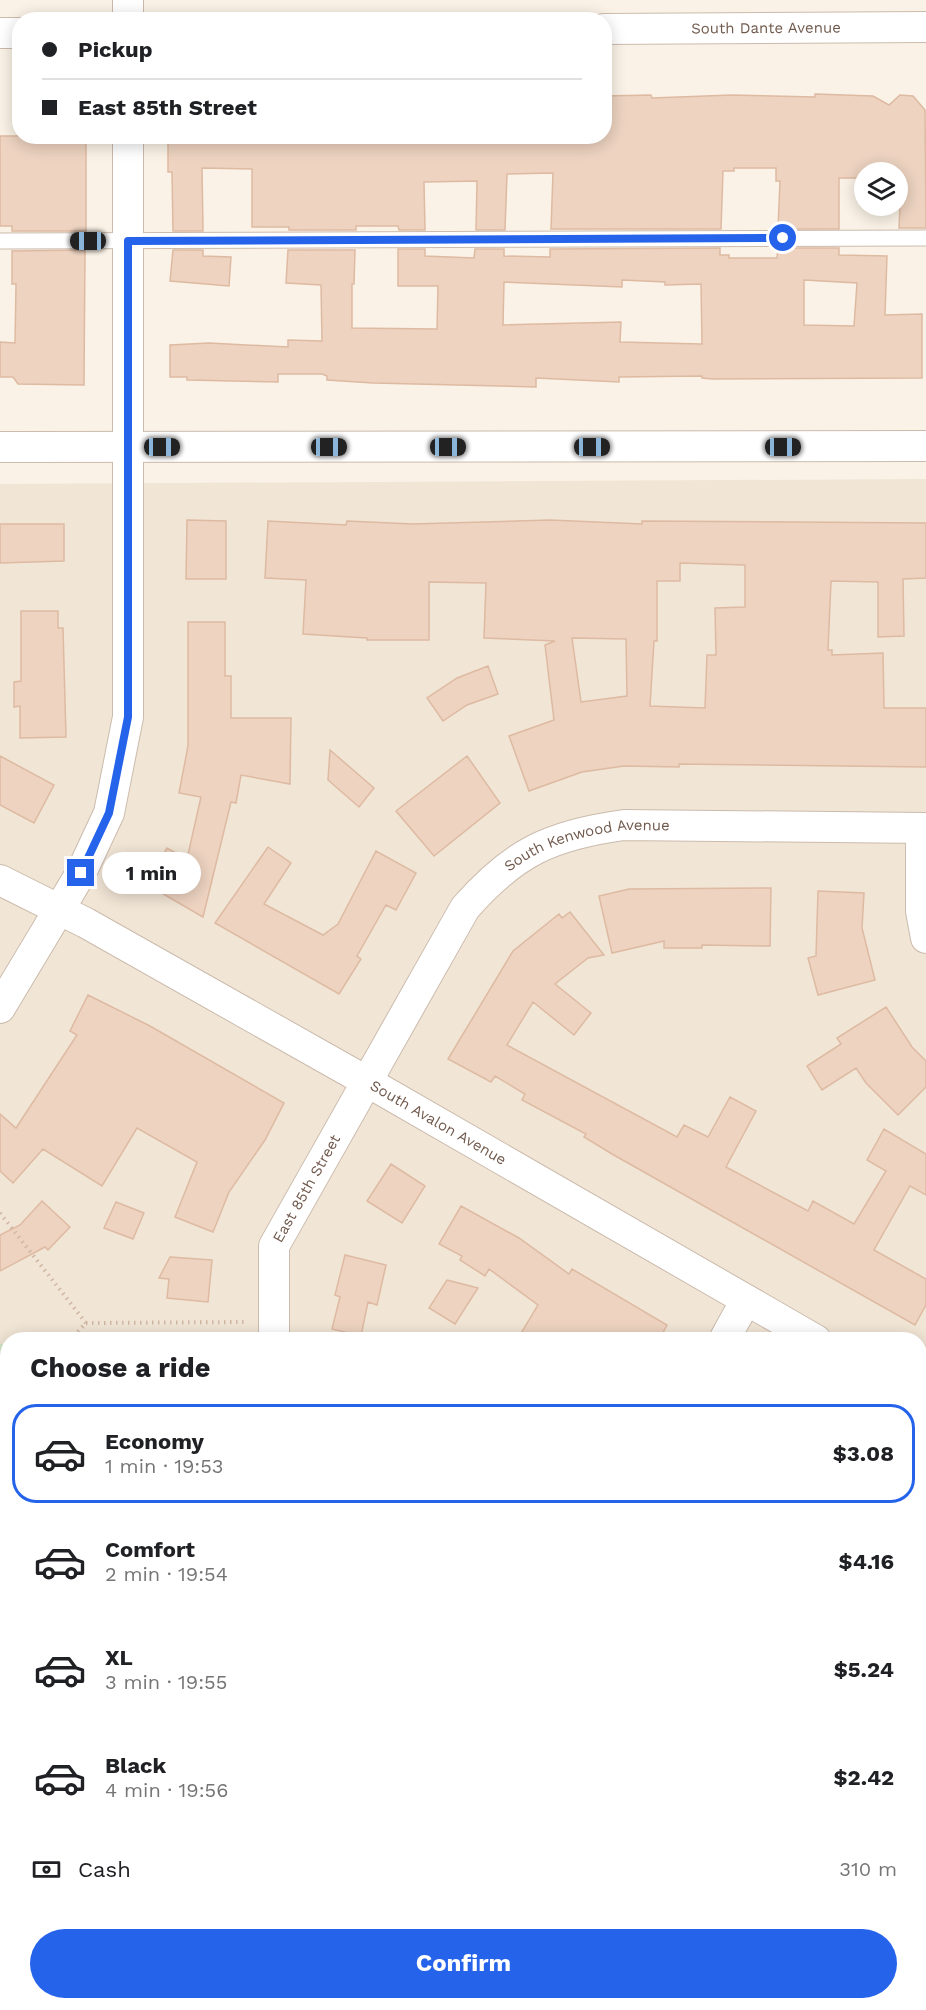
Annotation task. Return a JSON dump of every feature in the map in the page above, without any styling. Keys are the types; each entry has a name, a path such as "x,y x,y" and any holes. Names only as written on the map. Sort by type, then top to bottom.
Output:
{"street":[{"name":"South Dante Avenue","path":"612,29 926,27"},
{"path":"0,1008 81,873 109,813 128,717 128,144"},
{"path":"0,447 926,447"},
{"name":"South Kenwood Avenue","path":"366,1081 465,908 489,880 518,857 556,839 589,830 624,825 923,828"},
{"path":"923,828 921,911 926,938"},
{"path":"0,880 59,909"},
{"name":"South Avalon Avenue","path":"59,909 366,1081 802,1332"},
{"name":"East 85th Street","path":"274,1332 274,1246 366,1081"},
{"path":"728,1332 746,1300"}],"lane":[{"path":"0,241 926,238"}],"path":[{"path":"0,1213 86,1323"},
{"path":"78,1332 86,1323 246,1322"}],"shaded area":[{"path":"926,479 926,1332 0,1332 0,484"}],"building":[{"path":"651,95 652,98 732,95 873,96 889,105 900,95 913,96 925,110 926,228 899,228 900,216 908,216 908,162 854,162 854,178 839,178 839,229 778,229 780,181 776,181 776,168 734,168 734,171 723,171 721,229 551,229 553,173 507,174 505,230 476,230 477,181 424,182 425,230 399,230 398,226 356,226 356,230 289,230 289,227 252,227 252,169 202,168 203,231 173,231 172,172 168,172 168,144 612,144 612,96"},
{"path":"0,136 12,136 12,144 86,144 86,231 12,231 12,226 0,226"},
{"path":"720,248 720,255 729,255 729,258 777,258 778,248 839,248 839,255 887,256 885,315 922,314 922,378 619,377 619,382 536,378 536,387 373,383 327,380 327,376 322,374 278,374 278,382 187,380 187,377 170,377 170,345 209,343 288,347 288,340 322,341 321,285 286,283 288,250 355,250 352,328 437,329 438,286 398,286 398,249 425,249 425,256 474,258 475,249 504,249 504,256 550,257 550,249","holes":["622,280 665,282 665,285 701,284 702,344 620,342 621,322 503,325 504,282 622,287","804,280 857,283 854,326 804,325"]},
{"path":"85,250 84,385 18,384 13,377 0,377 0,342 15,343 16,284 12,284 12,251"},
{"path":"173,250 203,250 203,256 231,257 229,286 170,281"},
{"path":"187,520 226,521 226,579 186,579"},
{"path":"550,520 642,524 642,521 926,523 926,578 903,579 904,636 878,637 878,582 831,581 828,650 832,650 832,655 883,653 884,708 926,708 926,767 679,764 679,767 624,766 582,772 529,791 509,736 554,720 545,645 555,641 484,638 486,583 429,582 429,640 367,640 367,638 303,634 306,580 265,578 268,521 346,525 347,521 413,524","holes":["680,563 745,565 745,607 715,608 716,655 707,655 705,708 650,706 654,641 657,641 657,581 680,581","572,638 626,639 627,696 581,702"]},
{"path":"0,524 64,524 64,561 0,563"},
{"path":"21,611 58,611 58,628 63,628 66,737 20,738 20,706 14,707 14,682 21,681"},
{"path":"188,622 225,622 225,676 231,676 231,718 291,718 290,784 241,775 236,803 231,802 203,917 146,884 167,848 187,859 201,797 179,793 188,746"},
{"path":"488,666 498,694 467,705 443,721 427,698 457,678"},
{"path":"330,750 374,788 359,807 328,780"},
{"path":"0,756 54,785 34,823 0,805"},
{"path":"467,756 500,803 434,856 396,811"},
{"path":"268,847 291,863 264,904 323,935 338,924 376,851 416,873 396,910 386,905 357,956 361,959 339,994 215,923"},
{"path":"771,888 770,946 702,945 702,948 664,948 664,941 612,953 599,896 629,889"},
{"path":"818,891 864,893 862,928 875,980 818,995 808,958 816,956"},
{"path":"570,912 604,955 588,958 555,984 591,1013 574,1035 533,1002 507,1045 677,1137 684,1125 708,1137 730,1097 756,1111 726,1167 808,1211 813,1201 854,1224 886,1171 867,1160 884,1129 926,1154 926,1195 910,1186 874,1250 926,1279 926,1305 915,1325 612,1154 584,1137 586,1134 522,1100 525,1094 495,1076 491,1082 448,1059 513,951 559,914 562,918"},
{"path":"88,995 150,1026 284,1103 265,1140 229,1192 213,1232 175,1217 197,1162 137,1128 102,1186 43,1149 13,1183 0,1171 0,1114 16,1128 77,1035 70,1031"},
{"path":"886,1007 912,1047 926,1061 926,1087 898,1115 866,1083 856,1068 822,1090 807,1066 841,1044 837,1038"},
{"path":"391,1164 425,1186 402,1223 367,1201"},
{"path":"42,1201 70,1227 48,1250 45,1247 0,1271 0,1235 20,1225"},
{"path":"116,1202 144,1213 133,1239 104,1228"},
{"path":"461,1206 519,1238 569,1274 572,1269 667,1325 663,1332 522,1332 538,1305 489,1269 485,1276 460,1260 462,1256 439,1244"},
{"path":"345,1255 386,1265 377,1305 368,1302 362,1332 332,1329 340,1297 335,1295"},
{"path":"170,1257 212,1260 208,1302 167,1298 169,1279 159,1278"},
{"path":"447,1280 478,1288 455,1324 429,1308"}],"route":[{"path":"81,873 109,813 128,717 128,241 783,238"}]}
